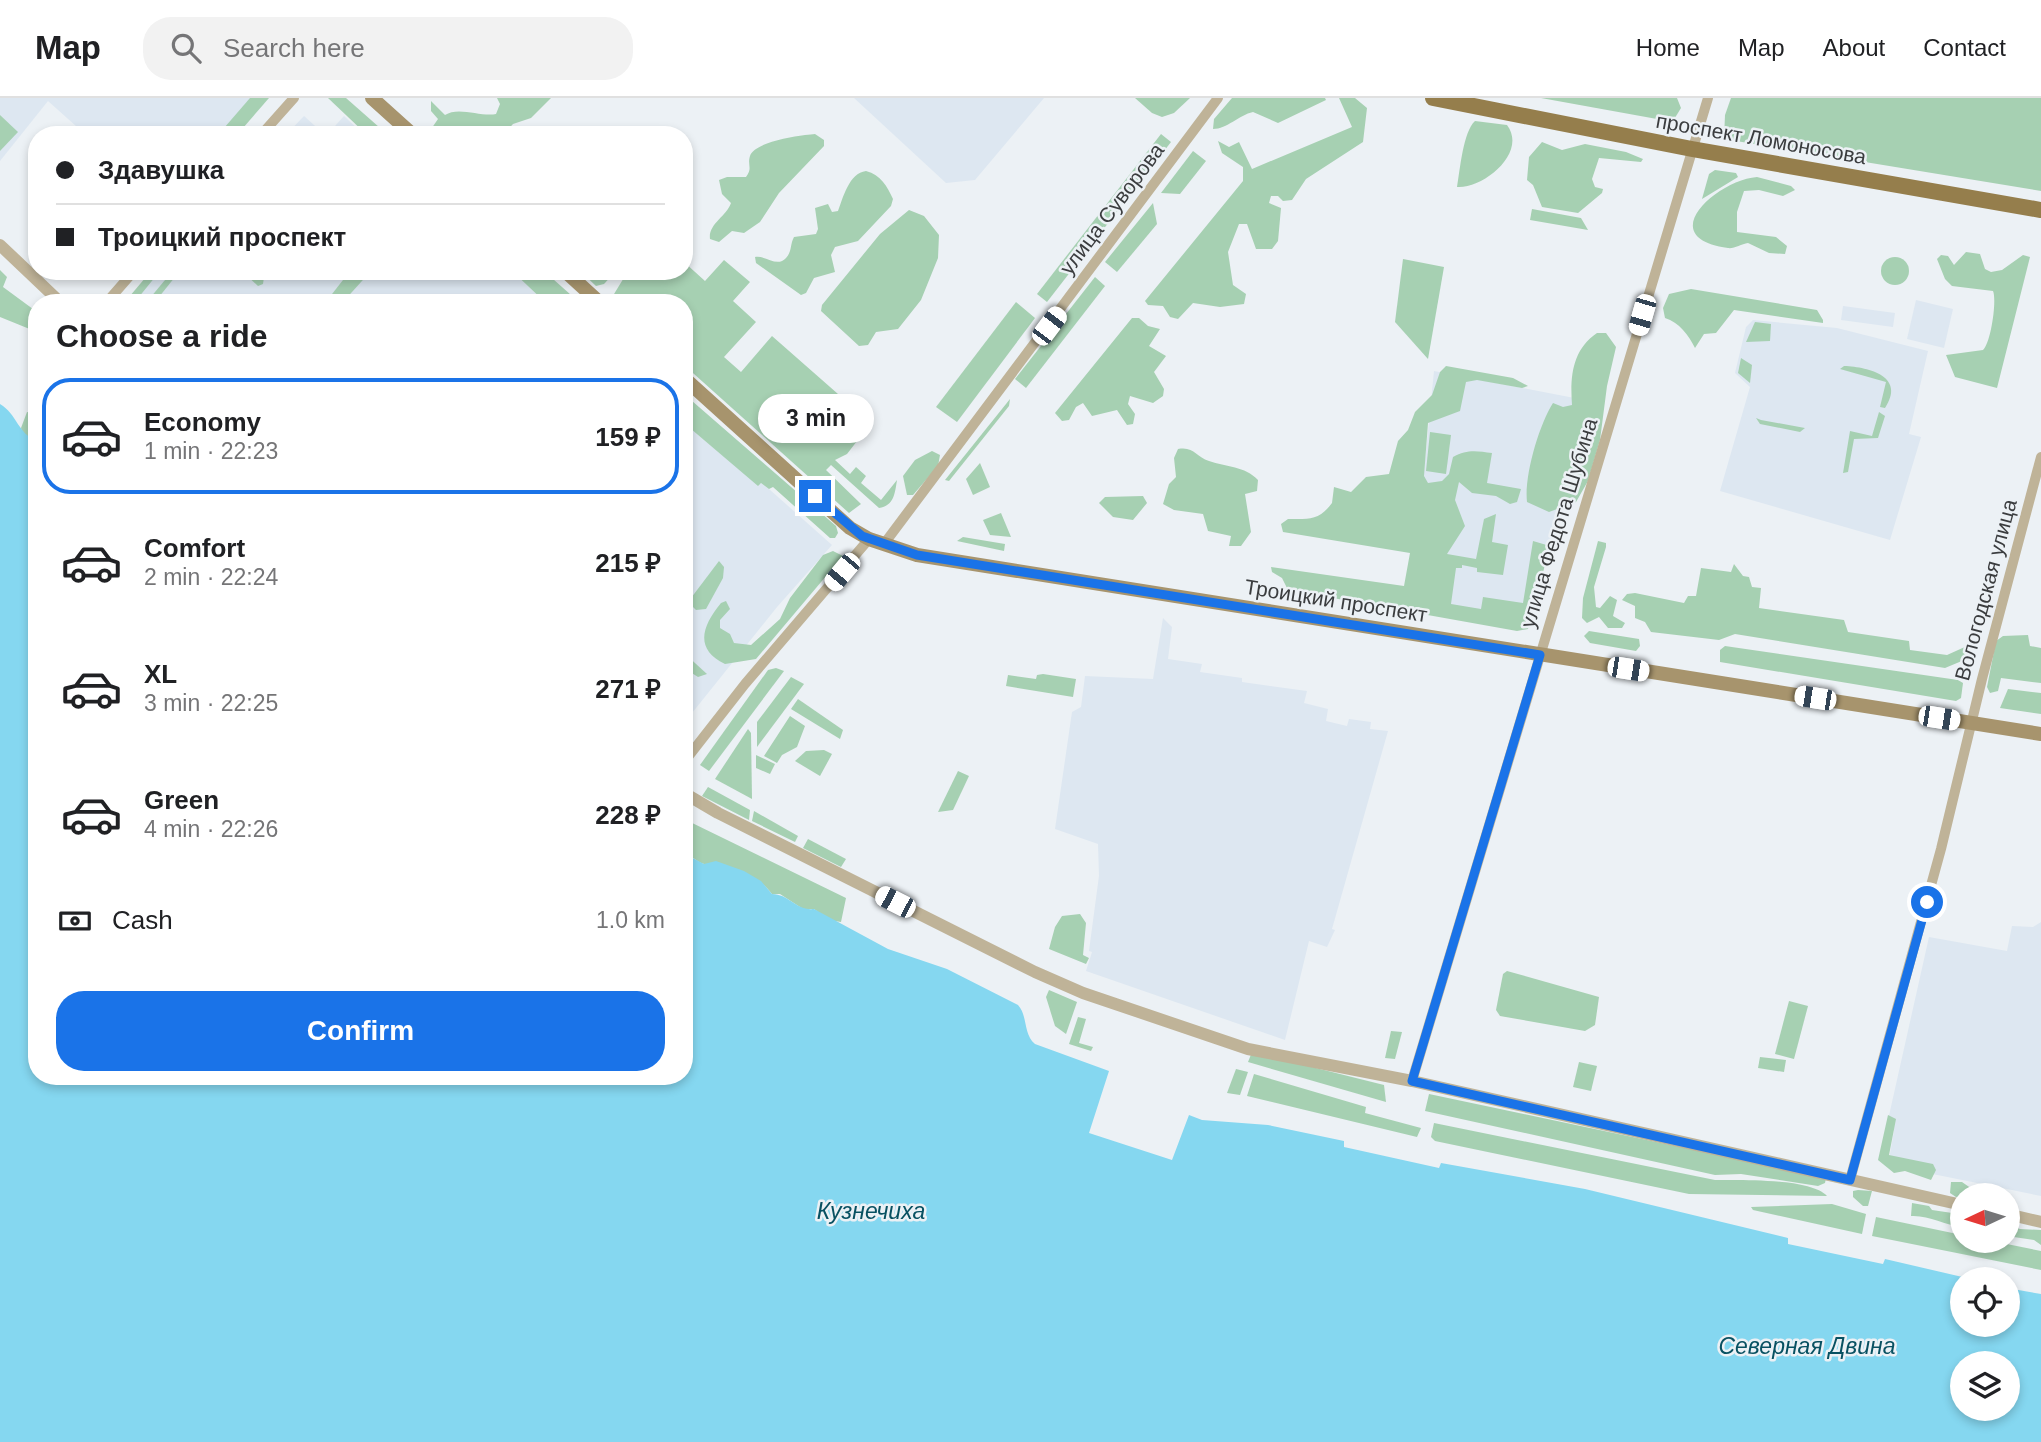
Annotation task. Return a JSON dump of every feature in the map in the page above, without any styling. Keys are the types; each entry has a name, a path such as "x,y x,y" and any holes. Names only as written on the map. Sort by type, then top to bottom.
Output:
{"main road":[{"path":"372,98 403,126"},
{"name":"проспект Ломоносова","path":"1433,98 1692,149 2041,210"},
{"path":"575,280 590,294"},
{"name":"Троицкий проспект","path":"693,387 850,528 869,539 952,562 2041,734"}],"street":[{"path":"269,126 294,98"},
{"name":"улица Суворова","path":"884,544 1218,98"},
{"name":"улица Федота Шубина","path":"1412,1081 1708,98"},
{"path":"0,245 28,272"},
{"path":"37,280 52,294"},
{"path":"114,294 126,280"},
{"name":"Вологодская улица","path":"1850,1180 1954,802 1971,723 2041,457"},
{"path":"693,750 745,684 869,539"},
{"path":"693,798 964,938 1083,993 1248,1049 1412,1081 1950,1202"},
{"path":"2020,1217 2041,1222"}],"shaded area":[{"path":"0,98 263,98 238,126 76,126 48,101 0,161"},
{"path":"854,98 1044,98 975,180 946,183"},
{"path":"304,116 315,126 295,126"},
{"path":"344,116 355,126 335,126"},
{"path":"145,280 522,280 536,294 133,294"},
{"path":"1916,300 1953,309 1944,348 1907,339"},
{"path":"1843,306 1895,313 1893,327 1841,320"},
{"path":"1753,320 1837,328 1928,351 1909,434 1921,437 1890,540 1720,491 1750,387 1735,373 1746,327"},
{"path":"1434,371 1590,401 1525,630 1410,610"},
{"path":"693,431 758,485 761,483 769,489 832,545 777,607 693,712"},
{"path":"1163,618 1172,627 1168,659 1202,664 1200,672 1242,678 1242,682 1307,691 1304,703 1328,709 1326,721 1347,726 1349,719 1371,722 1370,729 1388,731 1332,929 1335,930 1327,947 1309,941 1285,1040 1086,971 1092,952 1089,951 1099,876 1098,844 1055,829 1072,712 1081,707 1085,676 1153,679"},
{"path":"2041,922 2041,1196 2020,1192 2020,1183 1977,1183 1888,1165 1894,1131 1886,1129 1929,937 2007,951 2012,926 2033,927"}],"green space":[{"path":"250,98 269,98 245,126 226,126"},
{"path":"328,98 346,98 378,126 358,126"},
{"path":"497,98 551,98 531,118 511,126 433,126 438,119 431,111 431,101 445,115 456,111 496,114 500,104"},
{"path":"1135,98 1190,98 1174,113 1162,117 1152,113"},
{"path":"1232,98 1326,100 1278,123 1253,112 1213,129 1214,119"},
{"path":"1339,98 1355,98 1367,108 1363,142 1306,179 1292,200 1283,201 1278,196 1271,196 1269,203 1281,208 1278,241 1272,249 1256,249 1247,224 1239,224 1228,252 1233,285 1246,294 1244,304 1220,307 1193,303 1178,319 1170,317 1163,306 1148,305 1145,301 1243,181 1243,167 1222,153 1218,141 1229,147 1239,142 1252,169 1352,127"},
{"path":"1541,98 1677,98 1681,108 1673,121 1668,121"},
{"path":"1731,98 2041,98 2041,191 1724,139 1725,115"},
{"path":"0,115 18,132 0,151"},
{"path":"1475,121 1507,125 1512,136 1512,147 1500,167 1490,176 1467,186 1457,187 1465,142"},
{"path":"815,134 824,140 824,146 779,193 760,222 744,233 732,231 719,242 710,239 714,225 731,203 722,194 719,180 746,177 750,156 760,146"},
{"path":"1161,134 1171,142 1047,302 1037,294"},
{"path":"1542,142 1562,150 1585,144 1626,152 1643,159 1641,162 1599,158 1592,179 1595,187 1603,189 1602,193 1578,213 1542,207 1533,185 1527,180 1529,157"},
{"path":"1193,151 1206,161 1180,194 1161,193"},
{"path":"1715,170 1736,173 1738,177 1702,199 1709,174"},
{"path":"866,171 876,175 886,185 893,199 891,206 858,241 835,247 831,255 835,272 814,278 806,293 801,295 756,263 755,257 775,262 783,261 789,253 794,237 816,234 818,229 815,208 828,204 832,212 838,211 851,181"},
{"path":"1757,177 1791,186 1795,190 1783,196 1759,190 1744,191 1737,212 1737,232 1776,237 1787,246 1785,254 1769,253 1748,243 1728,248 1706,242 1695,233 1693,222 1710,198 1725,188"},
{"path":"1153,203 1157,224 1117,272 1105,262"},
{"path":"1532,209 1581,218 1588,230 1530,220"},
{"path":"909,210 924,216 939,235 938,258 921,300 898,329 876,332 868,345 859,346 821,311 822,305 880,234"},
{"path":"1966,252 1980,254 1985,269 1991,272 2002,270 2023,255 2030,257 1997,388 1955,377 1946,355 1983,350 1993,321 1993,291 1952,286 1945,279 1937,259 1941,255 1948,256 1954,265"},
{"path":"1895,257 1905,261 1909,271 1905,281 1895,285 1885,281 1881,271 1885,261"},
{"path":"1403,259 1444,267 1428,359 1395,322"},
{"path":"724,260 750,282 733,301 756,322 724,357 741,372 772,336 871,423 847,454 835,460 850,474 856,467 866,476 861,483 881,500 897,480 893,498 888,505 879,508 831,465 826,470 861,504 849,513 693,373 693,294 614,294 623,280 693,280 693,270 705,281"},
{"path":"0,270 7,277 3,287 28,305 28,328 0,317"},
{"path":"1095,277 1105,286 1026,388 1015,379"},
{"path":"143,280 153,280 141,294 132,294"},
{"path":"165,280 173,280 161,294 153,294"},
{"path":"252,280 264,280 263,284 258,286"},
{"path":"343,280 363,280 350,294 332,294"},
{"path":"522,280 554,280 570,294 536,294"},
{"path":"590,280 608,280 604,284 596,286"},
{"path":"1691,289 1817,310 1823,323 1734,310 1716,333 1704,334 1695,348 1683,330 1665,318 1663,308 1669,294"},
{"path":"1016,302 1035,318 957,422 936,407"},
{"path":"1132,318 1139,318 1148,326 1160,329 1149,346 1166,356 1154,372 1164,389 1163,396 1153,403 1130,396 1128,404 1135,414 1133,424 1127,425 1117,410 1092,416 1083,403 1076,407 1069,420 1062,421 1055,413"},
{"path":"1755,322 1771,324 1770,341 1746,342"},
{"path":"1597,333 1606,333 1616,347 1607,386 1600,440 1588,481 1576,502 1549,512 1527,502 1528,479 1534,451 1553,403 1563,407 1572,405 1574,365 1582,347"},
{"path":"1741,358 1752,365 1750,383 1738,373"},
{"path":"1446,366 1513,378 1528,386 1522,388 1477,380 1466,382 1460,411 1428,423 1424,476 1428,483 1442,481 1449,474 1453,457 1468,452 1487,452 1492,453 1487,483 1521,489 1517,502 1510,504 1496,496 1472,493 1459,482 1455,500 1465,526 1447,554 1476,559 1484,519 1496,514 1492,542 1508,545 1503,575 1477,572 1477,568 1462,565 1462,568 1456,568 1451,604 1481,609 1483,597 1523,603 1533,541 1550,546 1528,629 1517,631 1288,590 1282,578 1272,572 1271,567 1404,586 1410,553 1283,532 1281,524 1288,519 1318,516 1332,503 1334,487 1351,492 1366,477 1389,474 1398,441 1408,430 1415,412 1432,395 1440,372"},
{"path":"1844,366 1874,372 1888,381 1891,388 1890,397 1885,408 1880,407 1886,382 1840,369"},
{"path":"1010,399 1009,406 949,481 945,480"},
{"path":"693,402 836,526 838,533 835,538 830,538 773,487 769,489 761,483 758,486 693,431"},
{"path":"28,412 28,436 23,434 21,428"},
{"path":"1879,412 1885,416 1878,438 1854,439 1848,472 1843,473 1850,431 1872,436"},
{"path":"1756,418 1805,428 1800,432 1760,424"},
{"path":"1430,432 1451,435 1446,474 1426,471"},
{"path":"1178,449 1188,449 1209,461 1241,469 1258,480 1257,491 1245,494 1251,532 1241,546 1229,546 1231,536 1208,531 1203,514 1174,510 1163,504 1169,484 1176,477 1174,458"},
{"path":"932,451 940,455 938,466 913,495 907,495 903,476 915,460"},
{"path":"980,463 990,487 973,495 966,479"},
{"path":"1143,496 1147,503 1133,520 1113,517 1099,503 1105,497"},
{"path":"1001,513 1011,537 990,535 983,520"},
{"path":"963,537 1005,544 1004,551 957,541"},
{"path":"1598,541 1606,543 1606,547 1594,587 1596,607 1600,608 1610,596 1617,600 1613,616 1625,623 1622,628 1608,628 1599,617 1587,623 1582,618 1583,598"},
{"path":"833,551 843,556 756,659 725,664 709,651 705,644 706,628 721,603 726,601 730,609 720,620 720,628 730,634 734,643 751,645 780,619 790,598 823,555"},
{"path":"719,561 724,567 723,578 706,609 696,610 693,607 693,595"},
{"path":"1734,564 1743,576 1749,577 1752,587 1761,588 1759,608 1844,620 1848,632 1909,641 1910,650 1947,655 1967,646 1973,653 1969,658 1945,668 1735,634 1719,640 1651,632 1645,622 1635,618 1635,606 1622,600 1627,594 1635,593 1684,603 1688,596 1696,596 1701,568 1731,572"},
{"path":"1589,631 1639,639 1640,646 1636,651 1590,643 1584,636"},
{"path":"2028,635 2030,646 2041,648 2041,683 2001,678 1998,691 1990,693 1987,687 1996,641 2003,636"},
{"path":"1725,646 1958,680 1963,683 1961,698 1956,701 1720,662 1720,650"},
{"path":"693,661 707,674 698,677 693,674"},
{"path":"776,668 784,671 709,771 700,765 768,670"},
{"path":"1008,675 1036,679 1037,675 1076,679 1073,697 1006,686"},
{"path":"791,677 804,684 757,747 757,722"},
{"path":"2008,689 2041,693 2041,714 2000,708"},
{"path":"798,699 843,730 840,739 791,709"},
{"path":"790,716 805,726 797,747 782,755 777,763 764,756"},
{"path":"748,729 751,733 752,799 715,779"},
{"path":"824,750 832,754 820,776 795,761 806,751"},
{"path":"756,755 775,764 770,774 756,768"},
{"path":"958,771 969,776 953,810 938,812"},
{"path":"708,787 750,810 749,820 702,796"},
{"path":"754,811 798,836 795,842 752,821"},
{"path":"693,823 846,898 841,922 829,920 814,909 803,909 780,894 772,894 749,876 693,858"},
{"path":"808,839 846,859 841,867 803,848"},
{"path":"1080,914 1086,923 1083,955 1089,958 1086,964 1049,949 1055,927 1062,916"},
{"path":"1507,971 1599,997 1595,1025 1585,1031 1500,1016 1496,1010 1503,974"},
{"path":"1049,990 1077,1002 1066,1034 1055,1026 1046,997"},
{"path":"1789,1001 1808,1006 1794,1059 1775,1054"},
{"path":"1078,1017 1086,1019 1079,1043 1093,1047 1091,1051 1069,1044"},
{"path":"1391,1031 1402,1032 1395,1059 1385,1058"},
{"path":"1252,1052 1384,1085 1386,1102 1248,1062"},
{"path":"1760,1057 1786,1060 1784,1072 1758,1068"},
{"path":"1579,1062 1597,1066 1591,1091 1573,1087"},
{"path":"1236,1069 1248,1072 1240,1095 1227,1093"},
{"path":"1254,1074 1366,1107 1365,1113 1421,1128 1417,1137 1247,1096"},
{"path":"1429,1094 1826,1178 1825,1183 1818,1186 1741,1174 1715,1175 1425,1111"},
{"path":"1888,1115 1896,1119 1889,1155 1933,1164 1936,1170 1931,1180 1905,1171 1894,1173 1878,1160"},
{"path":"1434,1123 1715,1180 1790,1183 1818,1190 1827,1196 1689,1194 1435,1141 1431,1137"},
{"path":"1853,1191 1872,1191 1868,1206 1863,1206 1853,1197"},
{"path":"1912,1203 1929,1206 1932,1210 1950,1213 1950,1224 1924,1217 1911,1216"},
{"path":"1832,1204 1866,1214 1862,1234 1753,1210 1751,1207"},
{"path":"1876,1217 1950,1232 1950,1252 1872,1236"},
{"path":"2020,1229 2041,1230 2041,1245 2034,1240 2020,1238"},
{"path":"2020,1247 2041,1251 2041,1270 1956,1253 2020,1253"}],"water":[{"name":"Кузнечиха","path":"0,404 28,436 28,1085 693,1085 693,858 704,864 716,861 744,871 761,881 772,894 802,908 814,909 888,949 947,969 1018,1005 1035,1044 1109,1071 1089,1133 1172,1160 1189,1115 1202,1120 1268,1125 1344,1141 1344,1147 1439,1168 1441,1163 1585,1189 1788,1238 1788,1244 1883,1264 1885,1259 1950,1274 1950,1337 2020,1337 2020,1290 2041,1294 2041,1442 0,1442"}],"route":[{"path":"815,496 862,536 917,555 1540,655 1412,1081 1850,1180 1927,902"}],"water label":[{"name":"Северная Двина","path":"1807,1346"}]}
